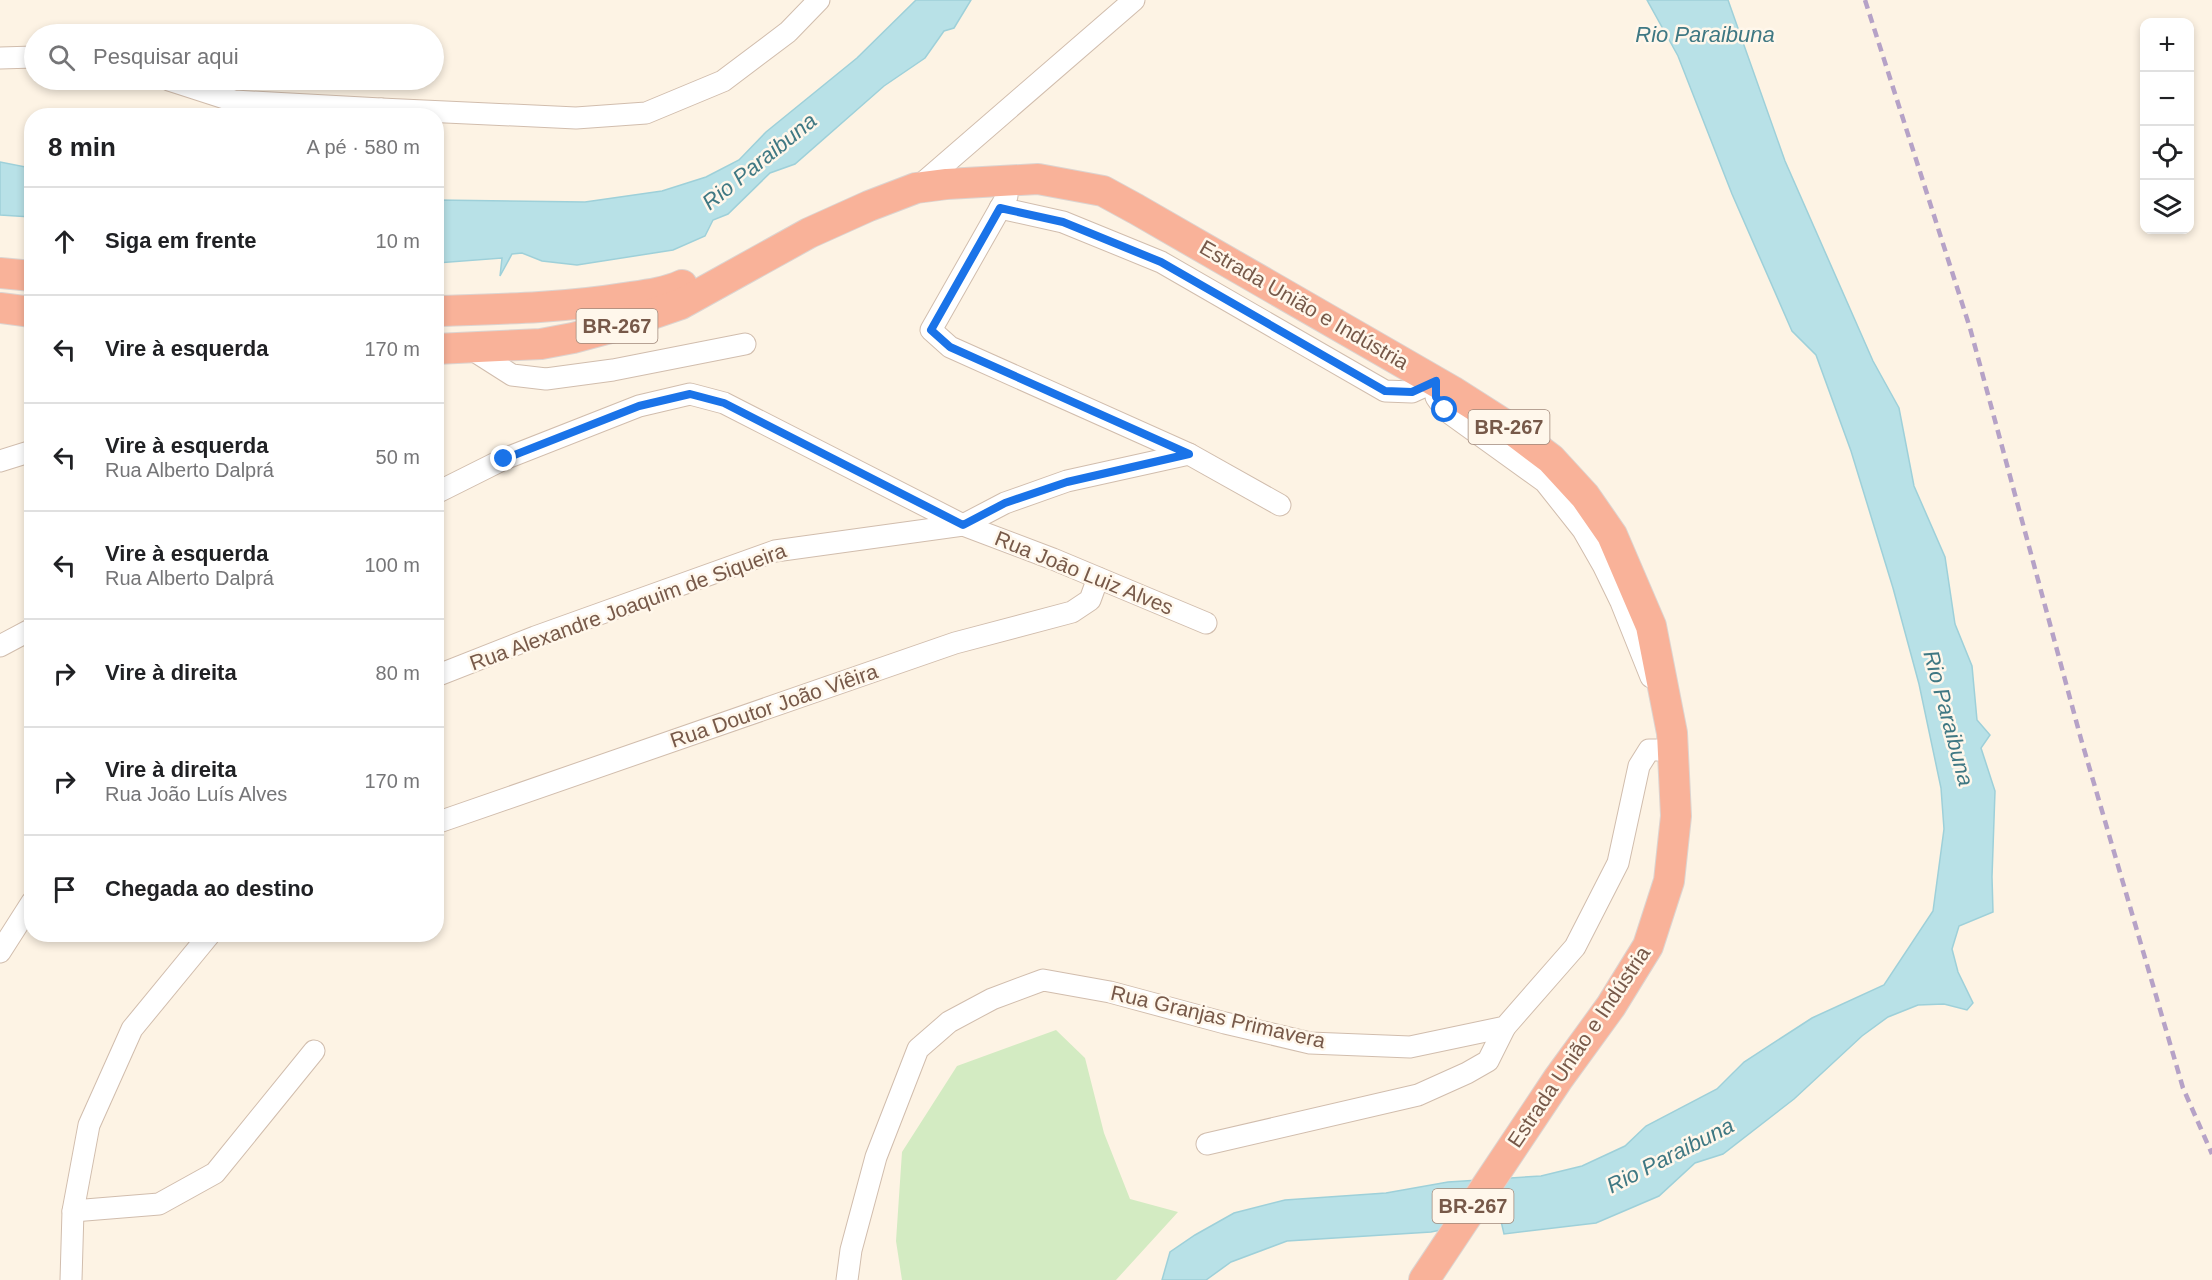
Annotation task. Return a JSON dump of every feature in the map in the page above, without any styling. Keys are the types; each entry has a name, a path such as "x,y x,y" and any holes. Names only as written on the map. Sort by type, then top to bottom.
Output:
{"highway":[{"name":"Estrada União e Indústria","path":"781,249 808,233 868,206 916,188 1038,179 1103,191 1436,381 1517,447 1551,459 1585,496 1612,535 1651,626 1673,744 1676,816 1669,881 1648,946 1611,1006 1558,1079 1426,1277"},
{"name":"BR-267","path":"444,311 576,304 667,291 781,249"},
{"name":"BR-267","path":"444,349 541,344 614,327 681,304 781,249"},
{"path":"0,273 24,275"},
{"path":"0,308 24,311"}],"street":[{"path":"444,114 576,118 646,113 723,81 789,32 819,0"},
{"path":"916,188 1134,0"},
{"path":"0,58 24,57"},
{"path":"200,90 234,101 328,108"},
{"path":"1017,180 931,330 950,347 1189,454 1280,505"},
{"path":"1000,208 1063,222 1161,262 1385,391 1412,392 1436,381"},
{"path":"468,348 512,375 546,379 613,370 745,344"},
{"name":"Rua Joāo Luiz Alves","path":"444,489 504,459 639,406 690,394 724,403 963,525 1206,622"},
{"path":"0,461 24,454"},
{"path":"963,525 1005,503 1067,482 1189,454"},
{"name":"Rua Alexandre Joaquim de Siqueira","path":"444,673 535,637 775,551 963,525"},
{"name":"Rua Doutor João Viêira","path":"444,820 955,643 1072,612 1090,600 1098,578"},
{"path":"0,646 24,633"},
{"path":"1207,1144 1418,1095 1488,1061 1505,1027 1575,947 1618,863 1639,766 1649,750 1665,750 1673,744"},
{"path":"0,952 24,914"},
{"path":"71,1280 73,1211 89,1125 132,1029 203,942"},
{"name":"Rua Granjas Primavera","path":"847,1280 851,1251 876,1157 918,1048 949,1022 992,999 1043,980 1110,992 1310,1043 1410,1047 1505,1027"},
{"path":"73,1211 159,1204 215,1173 314,1051"}],"green space":[{"path":"1056,1030 1085,1058 1104,1133 1130,1199 1178,1212 1116,1280 902,1280 896,1241 902,1152 957,1066"}],"water":[{"name":"Rio Paraibuna","path":"916,0 971,0 954,28 944,31 925,58 884,86 795,164 770,173 728,214 713,220 705,236 673,250 577,265 542,261 522,253 512,254 500,276 502,258 444,262 444,200 585,202 662,191 706,177 739,160 766,132 857,58"},
{"name":"Rio Paraibuna","path":"1647,0 1728,0 1785,161 1873,361 1899,408 1914,486 1945,557 1955,624 1972,666 1977,720 1990,735 1981,748 1995,791 1993,912 1959,926 1952,949 1958,972 1973,1003 1967,1010 1944,1004 1918,1005 1888,1017 1862,1036 1794,1099 1723,1154 1695,1163 1659,1196 1596,1223 1504,1234 1501,1221 1490,1220 1431,1232 1287,1241 1231,1262 1206,1280 1162,1280 1170,1252 1234,1213 1285,1200 1386,1193 1448,1182 1541,1176 1582,1166 1625,1146 1646,1126 1717,1089 1744,1062 1812,1018 1884,985 1933,911 1944,829 1941,788 1919,684 1893,588 1851,451 1816,355 1792,331 1732,194 1678,56"},
{"path":"0,162 24,167 24,217 0,215"}],"railway":[{"path":"1865,0 1970,328 2081,739 2183,1088 2212,1154"}],"route":[{"path":"504,459 639,406 690,394 724,403 963,525 1005,503 1067,482 1189,454 950,347 931,330 1000,208 1063,222 1161,262 1385,391 1412,392 1436,381 1436,397 1445,410"}]}
